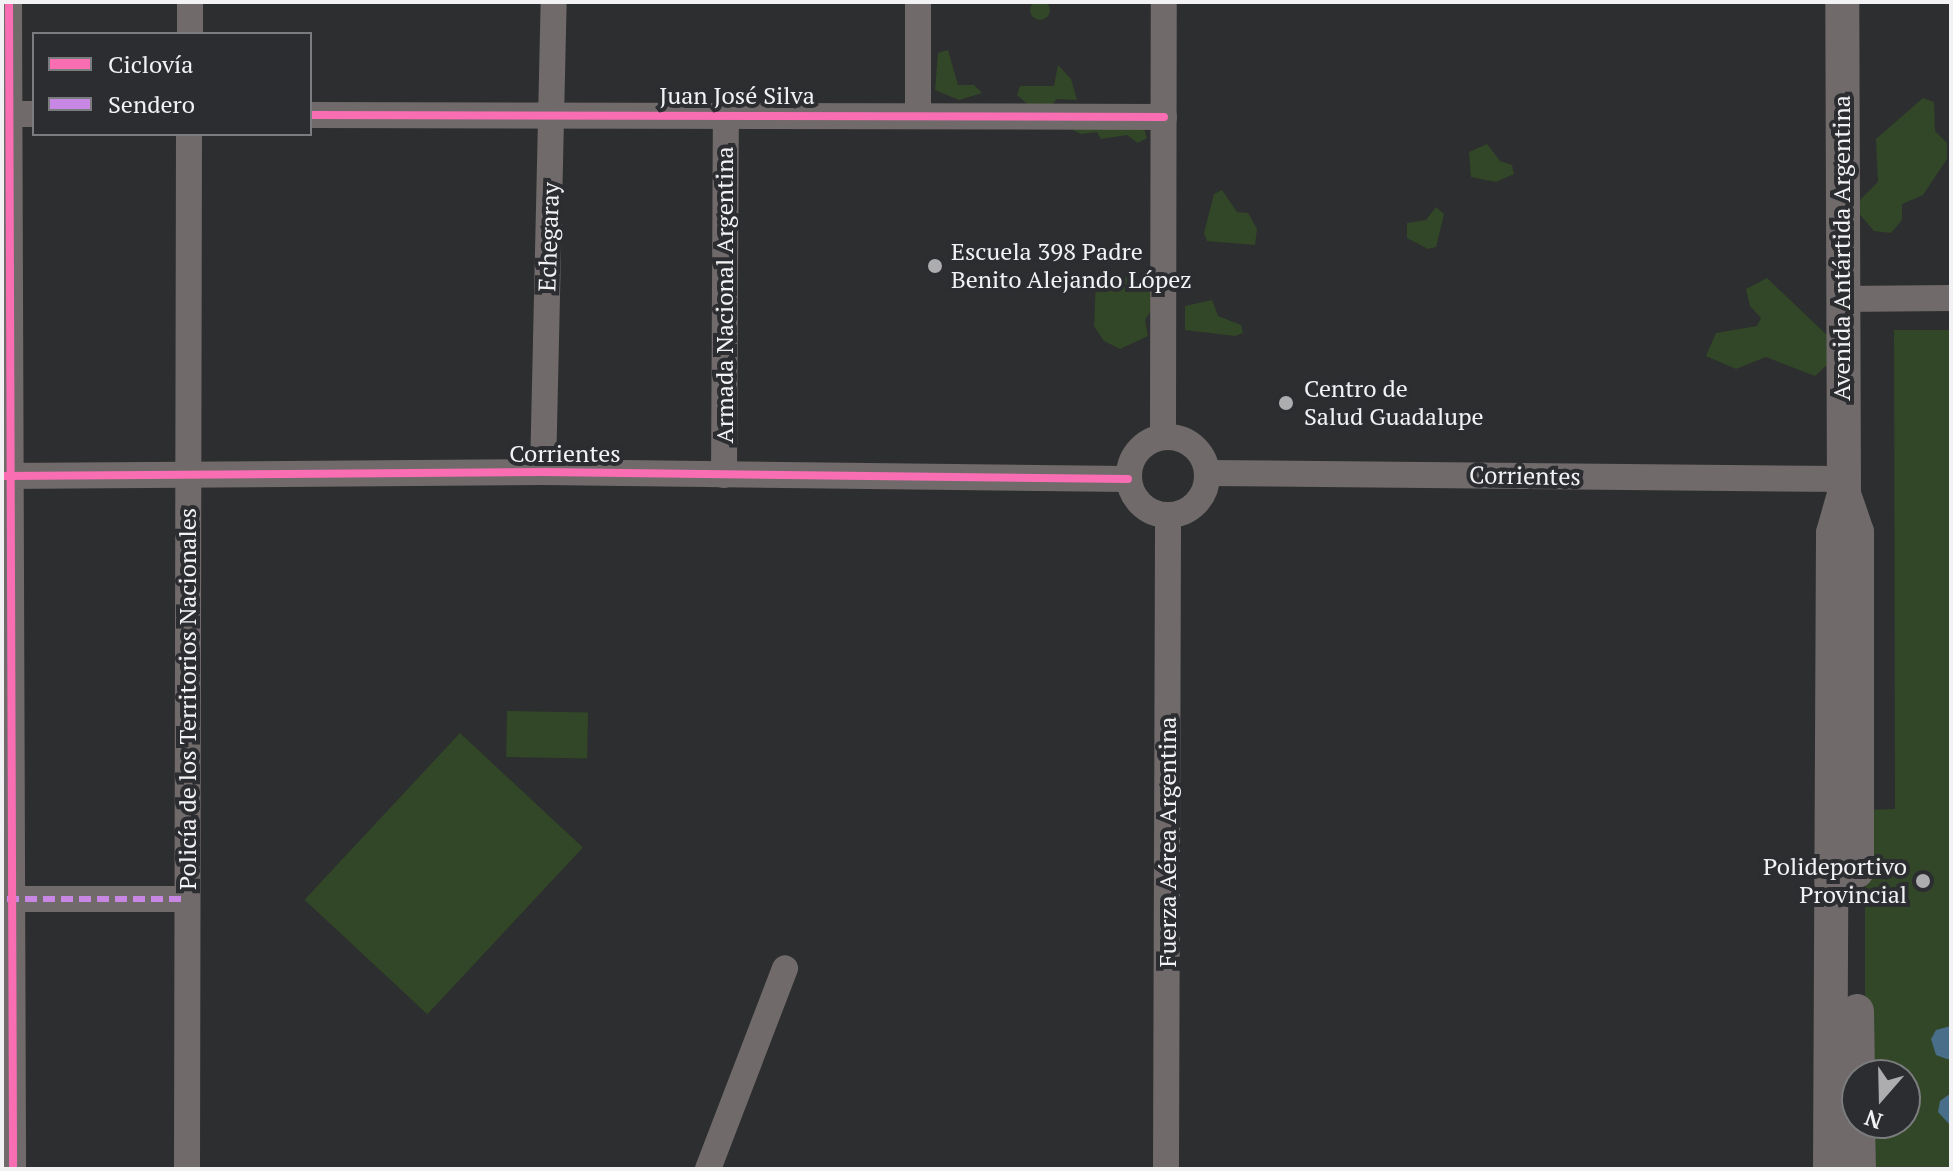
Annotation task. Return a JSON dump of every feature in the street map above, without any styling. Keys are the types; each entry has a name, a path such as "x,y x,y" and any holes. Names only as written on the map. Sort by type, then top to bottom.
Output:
{"main road":[{"name":"Avenida Antártida Argentina","path":"1830,1169 1833,533 1844,487 1842,2"},
{"name":"Avenida Antártida Argentina","path":"1844,487 1857,532 1858,1059"},
{"path":"1858,1139 1859,1169"}],"street":[{"path":"9,2 15,114 6,476 7,899 13,1169"},
{"path":"190,2 190,32"},
{"name":"Echegaray","path":"543,472 554,2"},
{"path":"918,2 918,115"},
{"path":"1163,437 1164,2"},
{"name":"Juan José Silva","path":"312,115 1164,117"},
{"name":"Armada Nacional Argentina","path":"724,475 726,116"},
{"name":"Policía de los Territorios Nacionales","path":"187,1169 189,136"},
{"path":"1841,299 1951,298"},
{"path":"1163,437 1192,446 1207,473 1196,502 1168,515 1149,510 1135,497 1128,479 1138,451 1163,437"},
{"name":"Corrientes","path":"6,476 543,472 1128,479"},
{"name":"Corrientes","path":"1207,473 1844,487"},
{"name":"Fuerza Aérea Argentina","path":"1166,1169 1168,515"},
{"path":"7,899 187,899"},
{"path":"708,1169 785,968"}],"green space":[{"path":"1040,0 1047,3 1050,10 1047,17 1040,20 1033,17 1030,10 1033,3"},
{"path":"948,50 958,85 974,85 982,93 959,100 935,90 938,53"},
{"path":"1058,65 1071,79 1077,100 1057,99 1048,109 1031,107 1017,95 1020,86 1054,86"},
{"path":"1923,98 1934,102 1935,131 1947,143 1947,159 1923,195 1902,204 1902,220 1891,233 1874,231 1857,211 1857,203 1878,182 1876,139"},
{"path":"1143,126 1147,138 1138,143 1127,135 1101,139 1097,132 1081,134 1067,127"},
{"path":"1487,144 1500,161 1512,165 1514,174 1496,182 1471,177 1469,152"},
{"path":"1222,190 1237,212 1248,213 1257,229 1255,245 1207,241 1204,233 1214,194"},
{"path":"1436,207 1444,214 1436,247 1428,249 1407,238 1407,223 1426,220"},
{"path":"1116,274 1153,287 1154,306 1145,320 1148,336 1120,349 1104,341 1094,326 1096,281"},
{"path":"1767,278 1832,340 1828,364 1815,376 1766,357 1736,369 1706,356 1716,333 1757,326 1761,318 1750,306 1746,289"},
{"path":"1212,300 1218,316 1241,325 1243,333 1235,336 1185,330 1185,306"},
{"name":"Polideportivo Provincial","path":"1894,330 1951,330 1951,1169 1870,1169 1868,1139 1921,1139 1921,1059 1865,1059 1865,810 1895,809"},
{"path":"507,711 588,712 587,758 506,757"},
{"path":"460,733 583,848 427,1014 305,900"}],"water":[{"path":"1951,1026 1951,1059 1947,1059 1936,1055 1931,1039 1936,1030"},
{"path":"1951,1093 1951,1126 1938,1112 1940,1101"}],"marked path":[{"path":"7,899 187,899"}],"cycle path":[{"path":"9,2 13,1169"},
{"path":"312,115 1164,117"},
{"path":"2,476 543,472 1128,479"}],"place":[{"name":"Escuela 398 Padre Benito Alejando López","path":"935,266"},
{"name":"Centro de Salud Guadalupe","path":"1286,403"},
{"name":"Polideportivo Provincial","path":"1923,881"}]}
